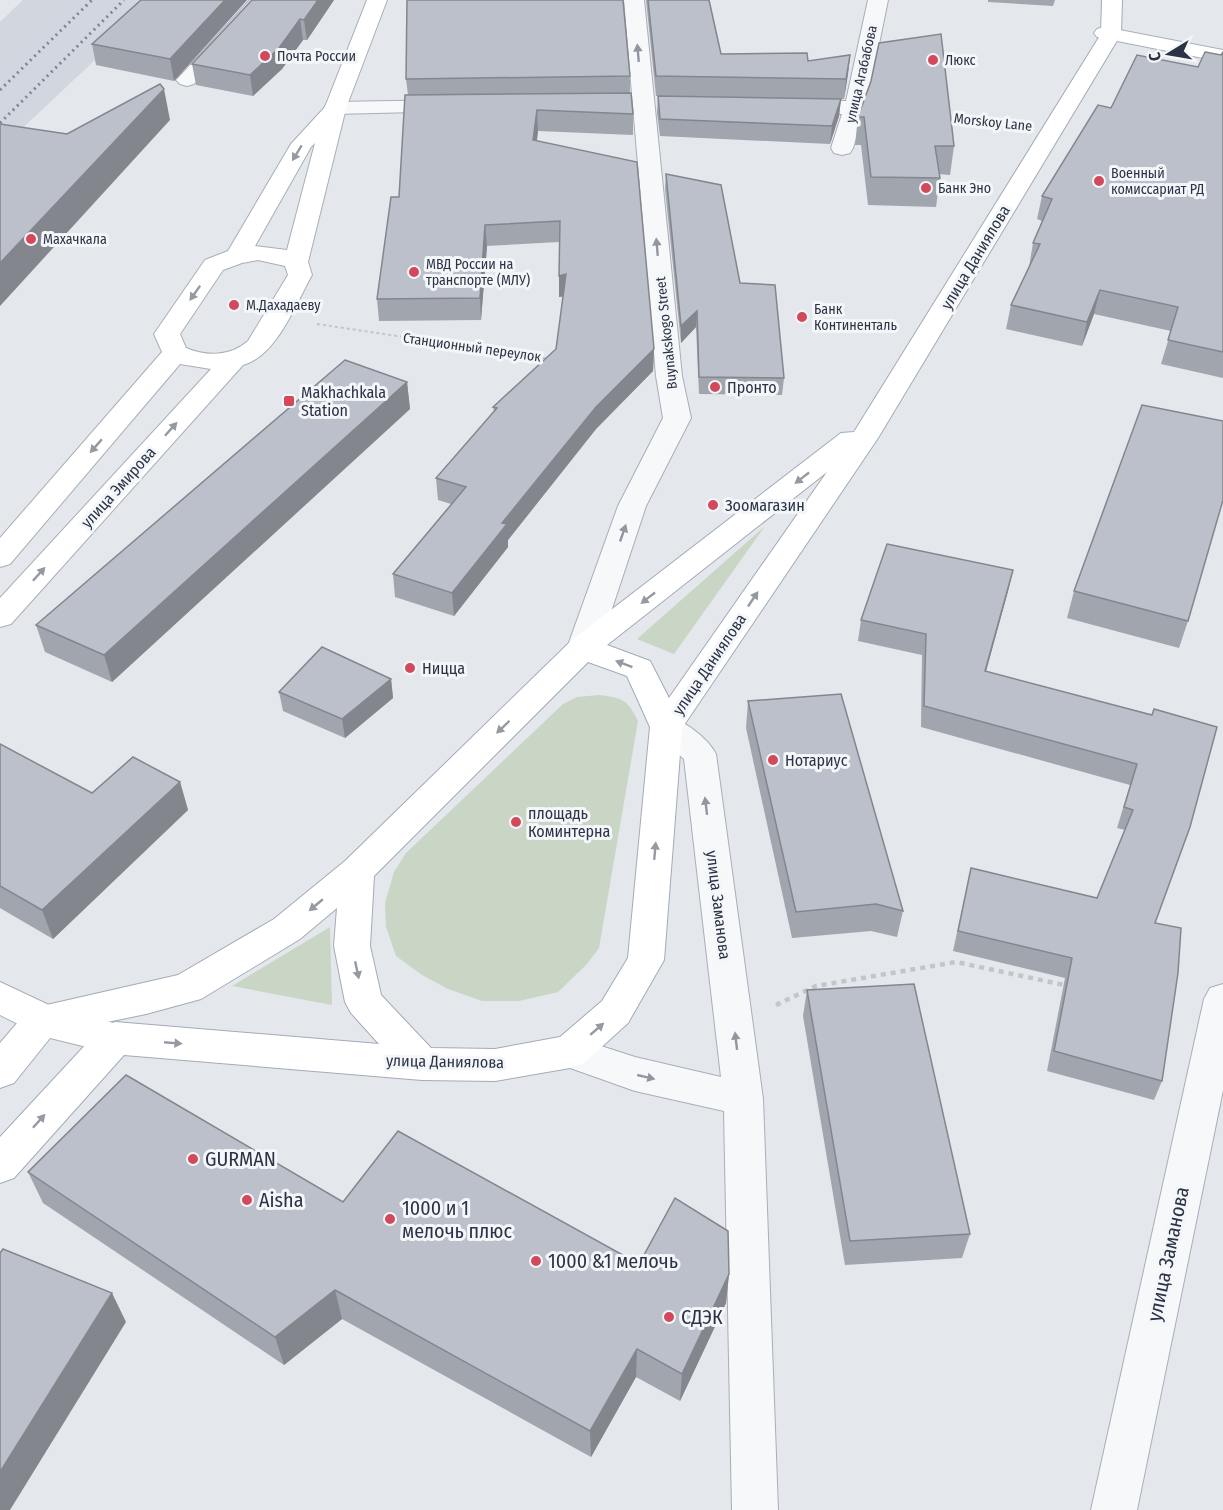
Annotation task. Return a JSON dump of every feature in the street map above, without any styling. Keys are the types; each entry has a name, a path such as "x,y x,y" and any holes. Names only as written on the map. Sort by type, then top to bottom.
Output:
{"main road":[{"path":"237,256 302,144 335,108 377,0"},
{"name":"улица Даниялова","path":"42,1020 146,999 188,987 287,929 357,871 584,648 855,436 1041,127 1107,32 1105,0"},
{"name":"улица Даниялова","path":"0,997 42,1020 115,1038 422,1064 495,1065 570,1052 615,1012 646,960 666,727 864,438 1107,32 1112,0"},
{"path":"1107,32 1223,54"},
{"name":"улица Эмирова","path":"175,353 189,360 210,363 236,358 256,348 300,275 296,262 335,108"},
{"path":"0,557 175,353 167,334 214,265 237,256 258,253 281,255 296,262"},
{"name":"улица Эмирова","path":"0,617 236,358"},
{"path":"584,648 639,669 666,727"},
{"path":"357,871 352,946 364,1002 422,1064"},
{"path":"0,1071 42,1020"},
{"path":"0,1164 115,1038"}],"street":[{"path":"187,80 261,0"},
{"name":"Buynakskogo Street","path":"584,648 632,506 677,418 669,376 634,0"},
{"name":"улица Агабабова","path":"843,148 855,108 878,0"},
{"path":"335,108 465,106"},
{"path":"772,106 855,108"},
{"name":"улица Заманова","path":"666,727 700,754 743,1099 755,1510"},
{"name":"улица Заманова","path":"1114,1510 1223,999"},
{"path":"570,1052 635,1074 743,1099"}],"path":[{"name":"Morskoy Lane","path":"948,117 1041,127"},
{"name":"Станционный переулок","path":"274,318 553,359"},
{"path":"734,1026 816,986 956,962 1071,986"}],"shaded area":[{"path":"23,0 159,0 0,149 0,22"}],"green space":[{"path":"765,526 674,654 637,639"},
{"path":"599,695 623,701 631,708 638,721 599,948 587,964 558,992 519,1001 482,1001 448,989 422,975 396,956 386,927 385,903 394,872 406,853 563,704 577,697"},
{"path":"330,927 332,1005 232,986"}],"building":[{"path":"141,0 225,0 170,59 92,44"},
{"path":"252,0 318,0 304,20 300,19 279,48 250,75 192,64"},
{"path":"407,0 623,0 630,76 406,79"},
{"path":"648,0 709,0 721,54 807,53 808,61 850,55 846,79 656,76"},
{"path":"941,34 954,146 935,146 940,178 871,177 864,117 858,117 871,81 879,43"},
{"path":"1205,52 1221,55 1223,52 1223,352 1168,340 1178,307 1100,290 1087,322 1011,305 1040,244 1033,243 1052,199 1042,196 1098,105 1111,108 1137,55 1198,67"},
{"path":"160,84 164,89 0,263 0,124 67,134"},
{"path":"631,93 633,114 537,110 533,140 637,162 654,349 596,407 502,523 507,524 452,593 393,574 466,487 436,478 497,408 493,407 556,349 566,274 559,276 560,221 485,225 480,298 377,299 391,197 399,197 405,95"},
{"path":"658,96 841,99 832,126 660,119"},
{"path":"666,174 721,185 740,283 775,285 784,378 699,377 697,311 681,326"},
{"path":"345,360 407,382 104,655 36,625"},
{"path":"1142,405 1223,421 1223,500 1188,621 1074,591"},
{"path":"887,544 1013,570 985,671 1152,715 1154,709 1217,727 1190,827 1155,923 1181,928 1178,973 1162,1081 1054,1051 1072,958 958,931 971,868 1097,898 1133,810 1124,807 1137,764 924,706 926,634 861,620"},
{"path":"322,647 391,679 342,719 279,692"},
{"path":"841,694 903,911 876,904 796,912 748,701"},
{"path":"0,744 92,793 133,757 180,782 42,910 0,886"},
{"path":"914,984 970,1234 850,1241 807,990"},
{"path":"126,1075 343,1202 398,1131 639,1264 675,1198 728,1231 729,1274 682,1374 637,1349 590,1431 335,1290 275,1337 28,1172"},
{"path":"3,1249 112,1293 0,1472 0,1253"}],"railway":[{"path":"0,90 92,0"},
{"path":"0,123 124,0"}],"place":[{"name":"Почта России","path":"265,56"},
{"name":"Люкс","path":"933,60"},
{"name":"Военный комиссариат РД","path":"1099,181"},
{"name":"Банк Эно","path":"926,188"},
{"name":"Махачкала","path":"31,239"},
{"name":"МВД России на транспорте (МЛУ)","path":"414,272"},
{"name":"М.Дахадаеву","path":"234,305"},
{"name":"Банк Континенталь","path":"802,317"},
{"name":"Пронто","path":"715,387"},
{"name":"Makhachkala Station","path":"289,401"},
{"name":"Зоомагазин","path":"713,505"},
{"name":"Ницца","path":"410,668"},
{"name":"Нотариус","path":"773,760"},
{"name":"площадь Коминтерна","path":"516,822"},
{"name":"GURMAN","path":"193,1159"},
{"name":"Aisha","path":"247,1200"},
{"name":"1000 и 1 мелочь плюс","path":"390,1219"},
{"name":"1000 &1 мелочь","path":"536,1261"},
{"name":"СДЭК","path":"669,1317"}]}
